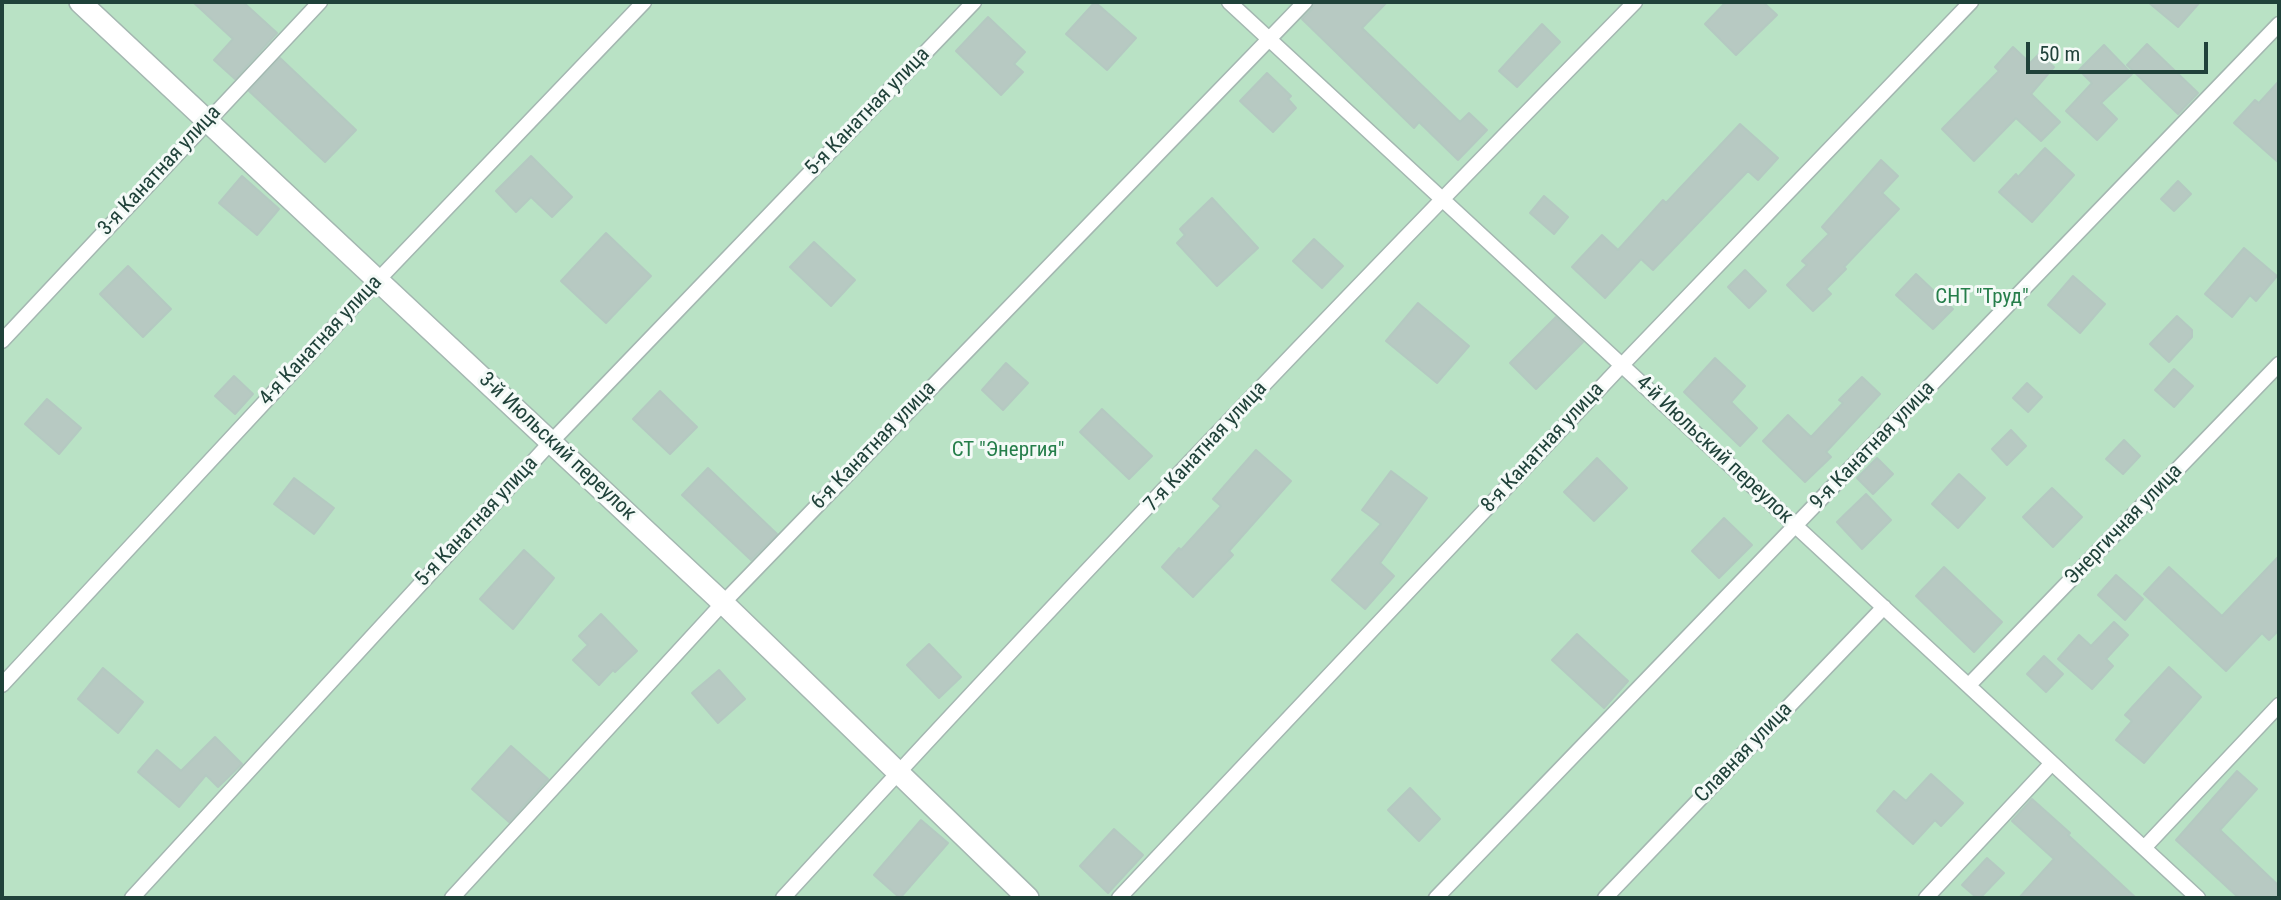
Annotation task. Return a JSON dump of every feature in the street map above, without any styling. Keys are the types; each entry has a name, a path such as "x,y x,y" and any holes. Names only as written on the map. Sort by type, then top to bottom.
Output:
{"street":[{"name":"3-й Июльский переулок","path":"80,2 723,603 1028,898"}],"lane":[{"name":"3-я Канатная улица","path":"2,341 320,2"},
{"name":"4-я Канатная улица","path":"2,685 378,280 644,2"},
{"name":"5-я Канатная улица","path":"132,898 551,442 974,2"},
{"name":"4-й Июльский переулок","path":"1229,2 2198,898"},
{"name":"6-я Канатная улица","path":"452,898 723,603 1305,2"},
{"name":"7-я Канатная улица","path":"782,898 1441,198 1634,2"},
{"name":"8-я Канатная улица","path":"1119,898 1622,365 1971,2"},
{"name":"9-я Канатная улица","path":"1436,898 2279,24"},
{"name":"Энергичная улица","path":"1969,685 2279,364"},
{"name":"Славная улица","path":"1605,898 1884,607"},
{"path":"2144,848 2279,705"},
{"path":"1926,898 2052,763"}],"green space":[{"name":"СТ \"Энергия\"","path":"2,2 2279,2 2279,898 2,898"}],"building":[{"path":"193,2 243,2 277,33 235,79 214,60 233,39"},
{"path":"1095,2 1136,38 1107,70 1066,34"},
{"path":"1314,2 1387,2 1362,28 1460,122 1469,113 1487,130 1458,160 1419,122 1414,128 1302,19 1312,9"},
{"path":"1726,2 1763,2 1777,15 1736,55 1705,24"},
{"path":"2148,2 2200,2 2178,27"},
{"path":"988,17 1025,52 1014,64 1023,72 1001,95 956,51"},
{"path":"1542,24 1560,42 1517,87 1499,71"},
{"path":"2147,44 2198,93 2178,114 2127,65"},
{"path":"2104,45 2132,74 2101,103 2117,119 2097,140 2066,111 2092,83 2079,70"},
{"path":"2013,47 2030,63 2039,54 2054,67 2031,94 2060,122 2041,141 2016,118 1974,161 1942,129 1999,71 1995,67"},
{"path":"280,58 356,130 325,162 249,91"},
{"path":"1267,73 1291,96 1288,99 1296,108 1273,132 1240,101"},
{"path":"2279,81 2279,163 2234,123 2255,100 2259,103"},
{"path":"1740,124 1778,158 1758,180 1748,171 1653,270 1641,259 1605,298 1572,267 1602,235 1618,250 1663,200 1666,203"},
{"path":"2045,148 2074,175 2032,222 1999,192 2016,174 2018,177"},
{"path":"531,156 572,197 552,217 531,197 516,212 496,191"},
{"path":"1881,160 1898,176 1882,193 1899,209 1844,267 1846,269 1826,289 1831,294 1813,311 1787,285 1807,265 1802,261 1829,234 1822,227"},
{"path":"242,176 279,209 257,235 219,203"},
{"path":"2178,181 2191,194 2174,211 2161,199"},
{"path":"1544,196 1568,217 1554,234 1530,213"},
{"path":"1212,198 1258,248 1217,286 1177,243 1185,235 1180,229"},
{"path":"606,233 651,276 606,323 561,281"},
{"path":"1314,239 1343,266 1322,288 1293,261"},
{"path":"814,242 855,280 831,306 790,267"},
{"path":"2244,248 2277,276 2256,301 2250,295 2232,317 2205,294"},
{"path":"128,266 171,309 143,337 100,294"},
{"path":"1745,270 1766,291 1749,308 1728,287"},
{"path":"1916,274 1953,309 1933,329 1896,295"},
{"path":"2073,276 2105,304 2080,333 2048,305"},
{"path":"1418,303 1469,346 1437,383 1386,341"},
{"path":"2177,316 2192,330 2192,337 2169,362 2150,344"},
{"path":"1556,317 1583,342 1536,389 1510,363"},
{"path":"1715,358 1745,386 1731,402 1757,428 1740,446 1684,392"},
{"path":"1006,363 1028,383 1003,410 982,390"},
{"path":"2174,369 2193,386 2174,407 2155,390"},
{"path":"234,376 253,394 235,414 215,396"},
{"path":"1862,377 1880,394 1826,452 1831,457 1805,482 1763,441 1788,415 1811,437 1843,403 1839,400"},
{"path":"2027,383 2042,397 2028,412 2013,398"},
{"path":"660,391 697,427 670,454 633,419"},
{"path":"47,399 81,428 59,454 25,424"},
{"path":"1102,409 1152,456 1129,479 1080,432"},
{"path":"2011,430 2026,446 2007,465 1992,449"},
{"path":"2124,440 2140,456 2123,474 2106,459"},
{"path":"1256,450 1291,481 1229,551 1233,555 1193,597 1162,567 1221,506 1213,499"},
{"path":"1597,458 1627,488 1594,521 1564,492"},
{"path":"1877,458 1893,474 1873,494 1857,478"},
{"path":"708,468 777,534 751,560 682,495"},
{"path":"1391,471 1427,498 1380,563 1394,576 1365,609 1332,580 1381,524 1362,510"},
{"path":"1959,474 1985,498 1958,528 1932,504"},
{"path":"294,478 334,508 314,534 274,504"},
{"path":"2052,488 2082,517 2053,547 2023,517"},
{"path":"1866,494 1891,520 1862,549 1837,522"},
{"path":"1724,518 1752,545 1719,578 1692,551"},
{"path":"524,550 554,578 513,629 480,599"},
{"path":"2279,556 2279,630 2269,640 2262,633 2226,671 2144,594 2169,567 2222,616"},
{"path":"1944,567 2002,622 1974,652 1916,596"},
{"path":"2116,575 2143,599 2125,620 2098,595"},
{"path":"601,614 637,651 599,685 573,660 588,645 579,636"},
{"path":"2114,622 2128,635 2106,659 2113,666 2092,689 2058,659 2079,635 2091,646"},
{"path":"1577,634 1628,681 1604,708 1552,660"},
{"path":"929,644 961,677 939,698 907,665"},
{"path":"2044,656 2063,674 2046,692 2027,674"},
{"path":"2169,667 2201,697 2144,763 2116,740 2132,721 2125,715"},
{"path":"103,668 143,702 118,733 78,699"},
{"path":"719,670 745,699 718,723 692,693"},
{"path":"215,737 242,764 218,787 206,775 179,807 138,772 157,750 181,771"},
{"path":"511,746 548,779 509,822 472,789"},
{"path":"2237,771 2257,789 2220,830 2279,886 2279,898 2239,898 2176,840"},
{"path":"1931,774 1963,803 1941,826 1935,820 1913,844 1877,811 1894,791 1906,801"},
{"path":"1410,788 1440,819 1419,841 1388,810"},
{"path":"2032,799 2136,898 2019,898 2054,859 2012,821"},
{"path":"921,820 948,843 900,898 874,875"},
{"path":"1114,829 1143,855 1108,893 1080,866"},
{"path":"1987,858 2004,873 1977,898 1962,885"}],"park label":[{"name":"СНТ \"Труд\"","path":"1982,298"}]}
